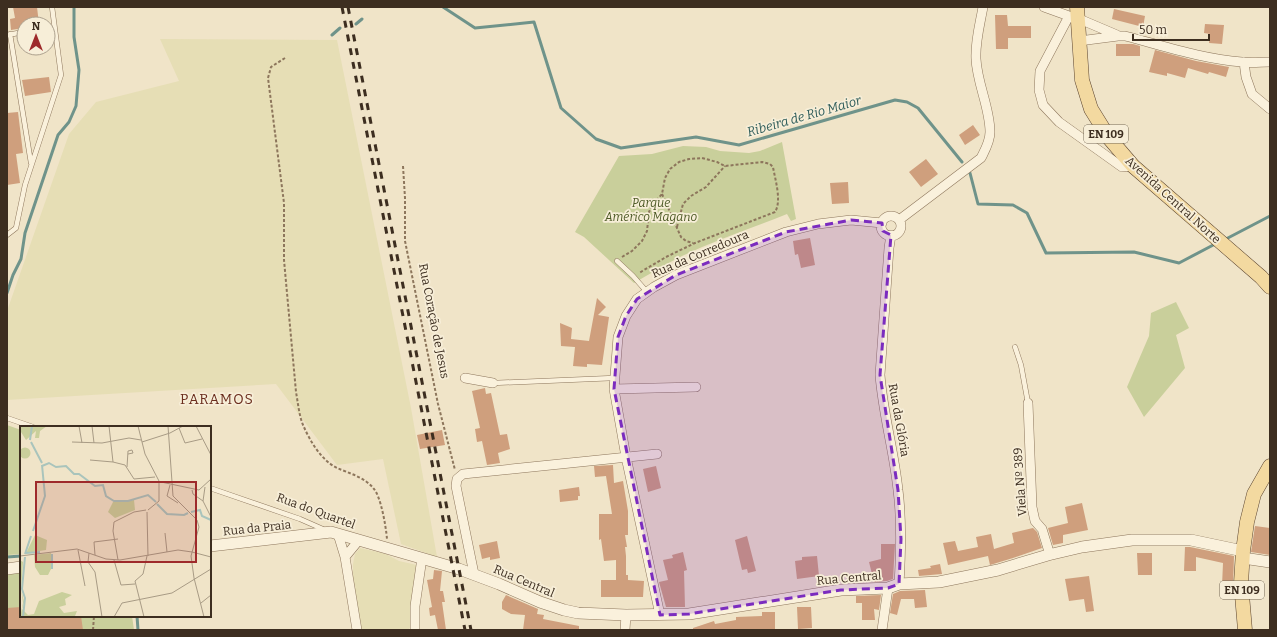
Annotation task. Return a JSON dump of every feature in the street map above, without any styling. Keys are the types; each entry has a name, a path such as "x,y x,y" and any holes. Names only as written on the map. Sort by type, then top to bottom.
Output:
{"main road":[{"name":"Avenida Central Norte","path":"1074,14 1079,41 1082,80 1091,108 1109,138 1133,166 1261,277 1270,287"},
{"name":"EN 109","path":"1245,630 1241,583 1243,554 1250,506 1254,494 1270,466"}],"street":[{"path":"899,220 981,158 987,147 990,133 987,109 976,61 976,47 983,7"},
{"path":"1044,7 1074,14 1118,36"},
{"path":"1074,14 1040,71 1039,90 1043,105 1059,122 1122,167 1133,166"},
{"path":"1079,41 1125,36 1204,56 1244,62 1270,62"},
{"path":"1244,62 1246,77 1252,94 1270,109"},
{"path":"891,216 899,220 901,226 899,232 894,235 888,235 883,231 882,223 885,218 891,216"},
{"name":"Rua da Corredoura","path":"660,615 626,457 614,389 618,337 626,316 637,299 654,287 676,275 786,232 818,224 852,220 882,223"},
{"name":"Rua da Glória","path":"882,630 894,586 901,539 898,490 881,394 880,376 891,235"},
{"path":"465,378 493,383"},
{"path":"614,389 696,387"},
{"name":"Viela Nº 389","path":"1028,403 1032,507 1035,521 1042,529 1050,555"},
{"path":"474,574 456,486 457,479 463,474 657,454"},
{"path":"334,533 345,557 358,630"},
{"name":"Rua do Quartel","path":"334,533 459,569"},
{"name":"Rua da Praia","path":"211,546 334,533"},
{"path":"345,557 359,540"},
{"name":"Rua Central","path":"459,569 540,602 564,610 578,613 660,615 689,614 841,590 939,582 998,570 1082,547 1132,540 1190,540 1270,562"},
{"path":"415,630 415,606 422,558"},
{"path":"7,568 20,567"},
{"path":"625,630 626,615"}],"lane":[{"path":"9,34 32,165"},
{"path":"7,235 16,228 25,185 61,75 56,36"},
{"path":"617,261 647,292"},
{"path":"1015,347 1021,365 1028,403"},
{"path":"493,383 614,378"},
{"path":"7,418 30,426"},
{"name":"Rua do Quartel","path":"211,488 300,519 334,533"}],"path":[{"path":"285,58 271,67 268,78 284,203 284,260 296,392 299,407 303,424 320,454 334,467 366,482 374,488 379,496 387,534 388,548"},
{"path":"633,276 666,256 694,243 775,212 778,208 778,200 773,167 770,164 762,162 725,166 702,158 689,159 679,162 670,169 664,178 662,194 681,237 686,241 694,243"},
{"name":"Rua Coração de Jesus","path":"403,166 405,241 438,404 457,479"},
{"path":"677,227 683,204 690,196 706,187 725,166"},
{"path":"617,261 642,242 647,231 649,212 653,204 662,194"},
{"path":"93,630 94,617"}],"highlighted area":[{"path":"851,220 882,223 883,231 891,235 880,375 898,490 901,539 899,584 888,588 841,590 689,614 660,615 614,389 618,337 626,316 637,299 676,275 786,232"}],"shaded area":[{"path":"160,39 337,40 411,408 437,557 401,544 383,459 337,465 276,384 7,400 7,311 69,134 96,102 179,81"},
{"path":"360,548 386,554 399,561 417,565 410,628 408,630 361,630 353,580 353,564 355,554"}],"green space":[{"name":"Parque Américo Magano","path":"782,142 796,219 791,221 787,214 721,239 682,256 634,283 584,237 575,232 619,156 652,154 683,146 706,147 720,151 749,153 760,151"},
{"path":"1176,302 1189,328 1176,335 1185,368 1144,417 1127,387 1149,336 1151,313"},
{"path":"7,425 20,430 20,554 7,555"},
{"path":"20,572 20,617 132,617 134,630 7,630 7,573"}],"building":[{"path":"13,7 37,7 38,16 16,16 16,29 11,30 10,19 15,18"},
{"path":"1114,9 1145,16 1143,27 1112,19"},
{"path":"995,15 1007,15 1008,26 1031,26 1031,38 1008,38 1008,49 996,49"},
{"path":"1205,24 1224,25 1222,44 1209,43 1210,34 1204,33"},
{"path":"1116,44 1133,44 1140,46 1140,56 1116,56"},
{"path":"1155,50 1196,61 1229,67 1226,77 1209,72 1208,74 1188,68 1185,78 1167,73 1167,76 1149,72"},
{"path":"49,77 51,92 25,96 22,80"},
{"path":"18,112 23,153 16,154 20,183 7,185 7,113"},
{"path":"973,125 980,135 965,145 959,135"},
{"path":"926,159 938,174 921,187 909,172"},
{"path":"848,182 849,203 832,204 830,183"},
{"path":"810,238 815,265 801,268 798,254 795,255 793,241"},
{"path":"597,298 606,307 598,315 609,317 602,365 587,364 587,367 573,366 575,347 561,346 560,323 572,328 571,339 589,341"},
{"path":"485,388 486,394 491,393 500,435 507,434 510,449 498,453 500,463 487,465 482,441 477,442 475,429 480,428 472,391"},
{"path":"442,430 445,445 420,449 417,435"},
{"path":"613,465 614,483 623,481 628,511 628,535 625,535 627,547 625,547 626,575 628,575 628,580 644,581 643,597 601,597 601,580 616,580 616,560 604,561 601,539 599,540 599,514 612,514 606,476 595,477 594,466"},
{"path":"656,466 661,488 648,492 643,469"},
{"path":"579,487 580,496 578,496 578,500 560,502 559,490"},
{"path":"1082,503 1088,530 1063,535 1063,543 1053,545 1048,528 1068,523 1065,507"},
{"path":"1255,526 1270,528 1270,555 1251,552"},
{"path":"1033,528 1037,532 1042,548 990,565 988,556 948,565 943,543 955,541 958,551 978,547 976,537 991,534 994,549 1014,543 1012,533"},
{"path":"747,536 756,571 748,573 747,569 742,570 735,540"},
{"path":"497,541 500,558 490,560 490,557 482,559 479,545"},
{"path":"881,544 895,544 893,579 874,582 869,562 881,559"},
{"path":"1185,547 1234,556 1233,587 1222,586 1223,563 1196,557 1196,571 1184,571"},
{"path":"683,552 687,570 684,571 685,607 666,607 659,582 668,580 663,560 673,558 672,555"},
{"path":"1137,553 1152,553 1152,575 1138,575"},
{"path":"817,556 819,576 797,579 795,561 802,560 802,557"},
{"path":"940,564 942,574 919,576 918,570 931,568 930,566"},
{"path":"434,570 442,571 440,591 443,591 445,602 442,602 446,630 438,630 435,615 430,616 429,608 432,607 427,580 433,579"},
{"path":"1089,576 1094,611 1086,612 1084,599 1069,601 1065,579"},
{"path":"925,590 927,607 915,608 914,599 901,599 897,615 890,613 893,594 900,591"},
{"path":"506,595 538,609 537,614 544,615 543,619 579,626 579,630 523,630 525,615 511,614 502,609 502,602"},
{"path":"881,595 879,610 874,609 875,620 862,620 862,603 856,603 856,596"},
{"path":"20,607 20,617 81,617 83,630 7,630 7,608"},
{"path":"797,607 811,607 812,628 798,629"},
{"path":"762,612 775,612 775,630 693,630 693,628 714,621 715,624 736,620 736,617 762,616"}],"waterway":[{"name":"Ribeira de Rio Maior","path":"7,293 13,275 21,259 25,233 58,135 69,122 76,106 79,70 74,37 74,7"},
{"name":"Ribeira de Rio Maior","path":"443,7 475,28 534,22 561,108 596,139 621,148 696,137 739,145 895,100 907,102 918,108 962,162"},
{"path":"356,24 362,19"},
{"path":"332,35 340,28"},
{"name":"Ribeira de Rio Maior","path":"970,173 978,204 1013,205 1027,213 1046,253 1134,252 1179,263 1217,243"},
{"name":"Ribeira de Rio Maior","path":"1224,240 1270,216"},
{"path":"7,557 20,556"},
{"path":"137,617 138,630"}],"railway":[{"path":"342,7 465,630"},
{"path":"348,7 471,630"}],"district":[{"name":"PARAMOS","path":"217,399"}]}
